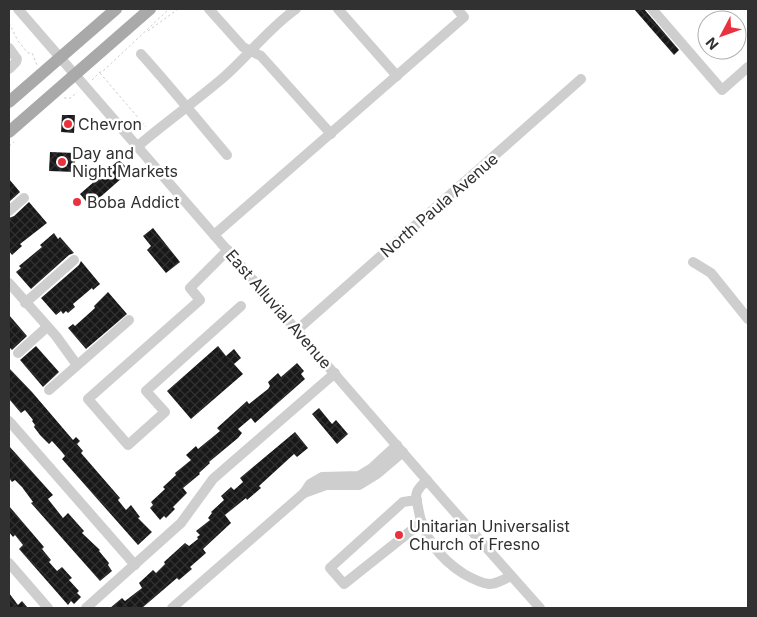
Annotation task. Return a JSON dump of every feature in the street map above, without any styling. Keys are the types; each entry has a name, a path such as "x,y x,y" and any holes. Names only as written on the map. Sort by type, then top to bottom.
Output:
{"main road":[{"path":"9,102 116,9"},
{"path":"9,132 150,9"}],"street":[{"name":"East Alluvial Avenue","path":"18,9 540,608"},
{"path":"209,9 243,47 261,56 331,134"},
{"path":"138,146 175,114 187,107 224,77 269,31 296,9"},
{"path":"338,9 397,76"},
{"path":"214,235 464,17 456,9"},
{"path":"652,9 722,90 748,67"},
{"path":"9,48 17,59 9,69"},
{"path":"141,54 227,154"},
{"name":"North Paula Avenue","path":"297,330 581,80"},
{"path":"9,211 24,198"},
{"path":"228,250 190,288 200,300 88,399 128,445 165,412 146,391 241,306"},
{"path":"25,303 74,260"},
{"path":"693,262 711,273 748,319"},
{"path":"9,283 12,295 25,303 48,327 78,365"},
{"path":"50,390 129,320"},
{"path":"18,353 48,327"},
{"path":"86,608 181,523 213,479 335,372"},
{"path":"9,421 135,565"},
{"path":"172,608 304,493 326,485 359,484 377,474 400,449"},
{"path":"427,480 417,491 417,500 428,538 440,554 453,567 469,577 489,584 495,584 511,576"},
{"path":"417,500 403,502 330,568 344,584 422,522"},
{"path":"9,563 48,608"}],"path":[{"path":"148,128 100,72 146,33 169,9"},
{"path":"146,33 178,9"},
{"path":"722,9 736,9"},
{"path":"9,23 18,41 35,58"}],"building":[{"path":"634,9 644,9 679,50 674,55"},
{"name":"Chevron","path":"62,115 75,115 74,133 61,132"},
{"name":"Day and Night Markets","path":"50,152 75,153 75,172 49,171"},
{"path":"119,160 130,171 90,206 80,194"},
{"path":"9,179 20,192 9,202"},
{"path":"29,202 47,223 20,244 22,246 12,255 9,251 9,218 14,216"},
{"path":"153,228 180,262 166,273 147,250 151,246 143,236"},
{"path":"54,233 74,253 69,255 31,289 16,272 21,268 19,266 42,247 40,245"},
{"path":"81,261 100,284 93,290 92,288 73,304 75,307 68,313 66,311 63,314 61,311 56,315 41,298 79,265"},
{"path":"108,292 127,314 86,349 68,328 73,324 75,326 95,308 94,306"},
{"path":"9,315 27,336 12,350 9,347"},
{"path":"36,346 59,372 43,387 20,360"},
{"path":"218,346 226,356 234,349 241,358 234,364 243,374 191,419 167,391"},
{"path":"297,363 304,371 301,374 305,379 255,423 251,418 238,429 242,433 238,438 209,462 200,474 183,488 187,493 173,507 175,509 166,518 164,516 160,520 150,508 153,505 151,502 165,489 163,487 176,475 175,473 191,460 186,455 196,446 198,449 220,431 217,428 247,401 249,404 268,389 270,386 268,382 278,373 281,377"},
{"path":"9,368 73,440 76,437 80,441 77,444 83,451 81,453 120,498 118,500 126,510 131,505 140,517 138,518 152,532 138,545 62,459 65,456 61,451 52,441 49,444 40,435 34,427 33,420 25,410 21,413 9,399"},
{"path":"319,408 332,424 336,420 348,434 337,444 312,414"},
{"path":"295,432 308,448 297,457 294,454 259,486 261,488 225,515 231,523 203,549 206,553 190,567 192,569 179,580 177,578 142,608 110,608 122,598 125,601 142,588 139,583 153,570 156,573 165,564 164,562 185,543 189,546 198,539 197,537 200,535 196,531 210,520 208,518 211,512 224,500 221,496 231,487 234,490 243,482 240,478"},
{"path":"9,446 53,495 48,499 63,518 68,513 84,531 82,533 100,550 109,563 108,565 112,571 100,581 31,503 33,502 22,487 15,480 12,482 9,478"},
{"path":"9,506 44,547 42,549 51,560 49,562 57,571 62,567 72,578 69,580 79,591 77,593 81,597 74,604 71,601 68,605 19,549 23,545 15,535 13,537 9,532"},
{"path":"9,593 18,605 22,601 28,608 9,608"}],"place":[{"name":"Chevron","path":"68,124"},
{"name":"Day and Night Markets","path":"62,162"},
{"name":"Boba Addict","path":"77,202"},
{"name":"Unitarian Universalist Church of Fresno","path":"399,535"}]}
